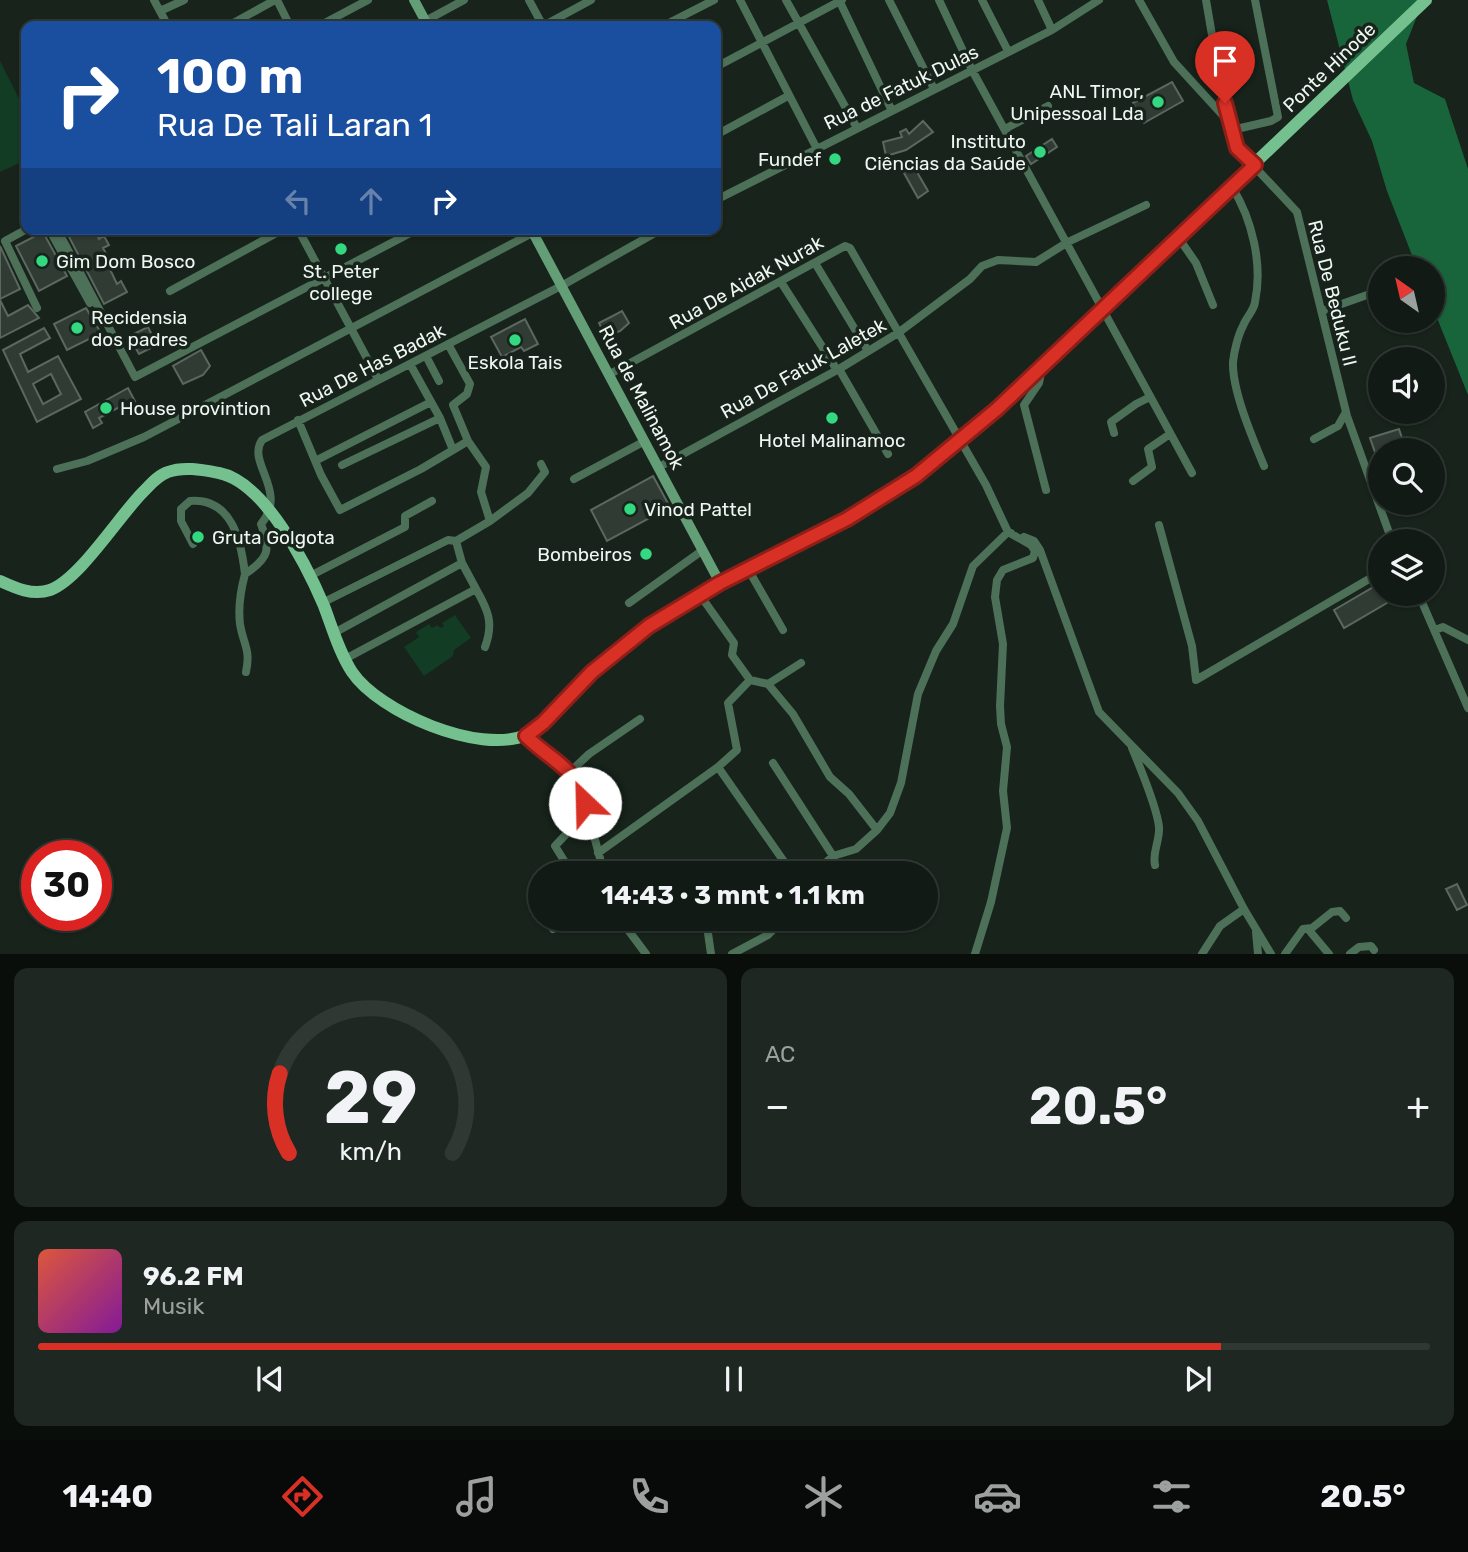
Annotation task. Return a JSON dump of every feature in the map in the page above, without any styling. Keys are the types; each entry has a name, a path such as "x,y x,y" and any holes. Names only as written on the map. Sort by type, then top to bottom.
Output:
{"main road":[{"name":"Ponte Hinode","path":"526,736 543,723 601,664 649,626 720,583 847,519 916,476 1043,365 1426,0"},
{"path":"0,581 37,592 48,591 80,565 155,480 169,471 192,469 224,474 248,485 271,512 310,576 350,670 373,695 398,710 468,737 495,740 526,736"}],"street":[{"path":"154,0 165,21"},
{"path":"160,11 184,0"},
{"path":"237,21 276,0 287,21"},
{"path":"328,21 368,0"},
{"path":"414,0 422,21"},
{"path":"428,21 464,0"},
{"path":"529,0 540,21"},
{"path":"552,21 591,0"},
{"path":"673,21 714,0"},
{"path":"740,0 816,147"},
{"path":"786,0 857,128"},
{"path":"721,64 840,0 892,111"},
{"path":"889,0 934,89"},
{"path":"939,0 972,69 1192,473"},
{"path":"982,0 1008,51"},
{"path":"1038,0 1052,30"},
{"name":"Rua de Fatuk Dulas","path":"721,197 1052,30 1099,0"},
{"path":"1139,0 1174,62 1231,126"},
{"path":"1206,0 1237,148 1255,165"},
{"path":"1231,126 1271,121 1278,117 1255,0"},
{"path":"721,132 788,96"},
{"path":"1005,129 1048,106"},
{"name":"Rua De Beduku II","path":"1255,165 1297,212 1346,412 1387,529"},
{"path":"1232,187 1242,204 1250,227 1257,268 1255,303 1242,326 1233,362 1247,421 1264,466"},
{"name":"Rua De Fatuk Laletek","path":"659,467 838,370 898,333 970,279 982,266 998,260 1036,262 1068,242 1146,205"},
{"path":"21,232 5,241 37,308"},
{"path":"52,235 136,386"},
{"path":"60,235 135,377 406,235"},
{"path":"170,291 273,235"},
{"path":"301,235 378,379"},
{"path":"57,469 87,461 144,437 527,235"},
{"name":"Rua de Malinamok","path":"537,235 720,583"},
{"path":"563,285 651,235"},
{"path":"1178,237 1196,263 1213,305"},
{"name":"Rua De Aidak Nurak","path":"610,374 848,246 986,485 1008,532"},
{"path":"815,263 868,351"},
{"path":"780,282 838,370 888,454"},
{"name":"Rua De Has Badak","path":"271,512 272,502 259,444 378,379 563,285"},
{"path":"1322,311 1368,295"},
{"path":"448,344 470,384 467,394 453,405 468,441 486,467 481,492 490,521"},
{"path":"426,356 439,381"},
{"path":"410,364 440,418 453,450"},
{"path":"1043,365 1039,383 1024,405 1046,490"},
{"path":"1114,433 1111,422 1150,397"},
{"path":"317,460 431,402"},
{"path":"1314,439 1338,426 1346,412"},
{"path":"342,465 440,418"},
{"path":"298,421 317,460 321,475 340,510 421,469 468,441"},
{"path":"1132,481 1152,467 1148,449 1170,434"},
{"path":"574,479 645,441"},
{"path":"322,603 448,540 456,541 490,521 528,493 545,472 541,464"},
{"path":"193,544 181,521 181,509 190,500 204,500 217,505 230,520 245,574 240,619 249,656 246,672"},
{"path":"310,576 405,527 405,516 432,501"},
{"path":"245,574 257,566 266,554 268,543 261,524 271,512"},
{"path":"1159,526 1192,646 1196,680 1368,580"},
{"path":"1008,532 1034,541 1040,550 1099,712 1178,793 1198,821 1271,954"},
{"path":"828,861 834,856 856,849 877,830 890,813 901,783 918,694 936,651 953,624 973,566 1008,532"},
{"path":"975,954 991,902 1007,828 1003,791 1007,747 1000,706 1003,645 995,597 996,580 1003,570 1032,558 1035,551 1031,545 1008,532"},
{"path":"456,541 462,563 490,615 490,635 485,647"},
{"path":"629,603 702,550"},
{"path":"334,633 462,563"},
{"path":"748,569 783,630"},
{"path":"345,659 476,589"},
{"path":"700,595 734,643 732,655 750,680 768,684 793,714 830,777 849,794 877,830"},
{"path":"1424,606 1468,708"},
{"path":"1435,630 1443,627 1468,640"},
{"path":"768,684 801,663"},
{"path":"598,853 719,767 737,750 728,704 750,680"},
{"path":"570,772 589,754 640,719"},
{"path":"526,736 570,772 581,788 600,861"},
{"path":"1131,745 1158,818 1160,832 1153,857 1156,865"},
{"path":"772,763 834,856"},
{"path":"719,767 784,861"},
{"path":"564,861 555,846 572,828 588,819"},
{"path":"1202,954 1220,926 1244,909"},
{"path":"1285,954 1300,932 1335,910 1346,918"},
{"path":"1256,928 1258,954"},
{"path":"1308,929 1329,954"},
{"path":"629,931 646,954"},
{"path":"708,931 711,954"},
{"path":"732,954 772,931"},
{"path":"1350,954 1359,947 1371,946 1374,950"}],"shaded area":[{"path":"1327,0 1417,0 1421,6 1406,44 1414,83 1445,99 1468,169 1468,395 1443,333 1446,332 1446,256 1412,256 1387,191 1372,141 1353,100"},
{"path":"0,61 21,102 21,162 0,172"},
{"path":"455,615 471,638 454,650 453,656 424,676 404,647 419,637 416,632 429,624 432,628 437,625 441,628 444,626 442,623"}],"building":[{"name":"ANL Timor, Unipessoal Lda","path":"1172,82 1183,101 1144,123 1133,103"},
{"path":"923,121 933,132 906,150 886,156 883,142 902,137 900,132 906,129 909,134"},
{"name":"Instituto Ciências da Saúde","path":"1052,139 1057,147 1031,164 1026,156"},
{"path":"914,167 928,191 918,198 904,173"},
{"name":"Gim Dom Bosco","path":"37,235 45,235 67,276 39,291 16,246"},
{"path":"68,235 97,235 99,239 104,236 109,245 103,248 110,261 107,263 117,284 121,281 127,292 104,304"},
{"path":"0,246 20,289 0,299"},
{"path":"0,300 8,316 28,305 39,318 0,338"},
{"name":"Recidensia dos padres","path":"86,308 101,333 67,350 54,324"},
{"path":"622,311 629,323 620,331 605,336 599,323"},
{"name":"Eskola Tais","path":"525,319 538,344 524,351 521,347 502,357 491,337"},
{"path":"148,327 157,345 139,354 135,347 132,349 129,336"},
{"path":"44,328 50,338 20,354 28,372 58,356 81,399 37,422 3,350","holes":["51,374 61,394 43,404 33,384"]},
{"path":"201,350 210,366 203,375 183,384 173,366"},
{"name":"House provintion","path":"128,388 137,405 128,410 125,404 99,418 102,423 93,428 85,412"},
{"path":"1399,429 1402,438 1370,438"},
{"name":"Vinod Pattel","path":"653,476 670,507 607,541 591,510"},
{"path":"1368,590 1368,606 1382,606 1344,628 1334,610"},
{"path":"1457,884 1467,905 1457,910 1446,889"}],"place":[{"name":"ANL Timor, Unipessoal Lda","path":"1158,102"},
{"name":"Instituto Ciências da Saúde","path":"1040,152"},
{"name":"Fundef","path":"835,159"},
{"name":"St. Peter college","path":"341,249"},
{"name":"Gim Dom Bosco","path":"42,261"},
{"name":"Recidensia dos padres","path":"77,328"},
{"name":"Eskola Tais","path":"515,340"},
{"name":"House provintion","path":"106,408"},
{"name":"Hotel Malinamoc","path":"832,418"},
{"name":"Vinod Pattel","path":"630,509"},
{"name":"Gruta Golgota","path":"198,537"},
{"name":"Bombeiros","path":"646,554"}],"route":[{"path":"585,803 581,788 570,772 526,736 543,723 592,672 649,626 720,583 847,519 916,476 997,409 1255,165 1237,148 1225,103"}]}
